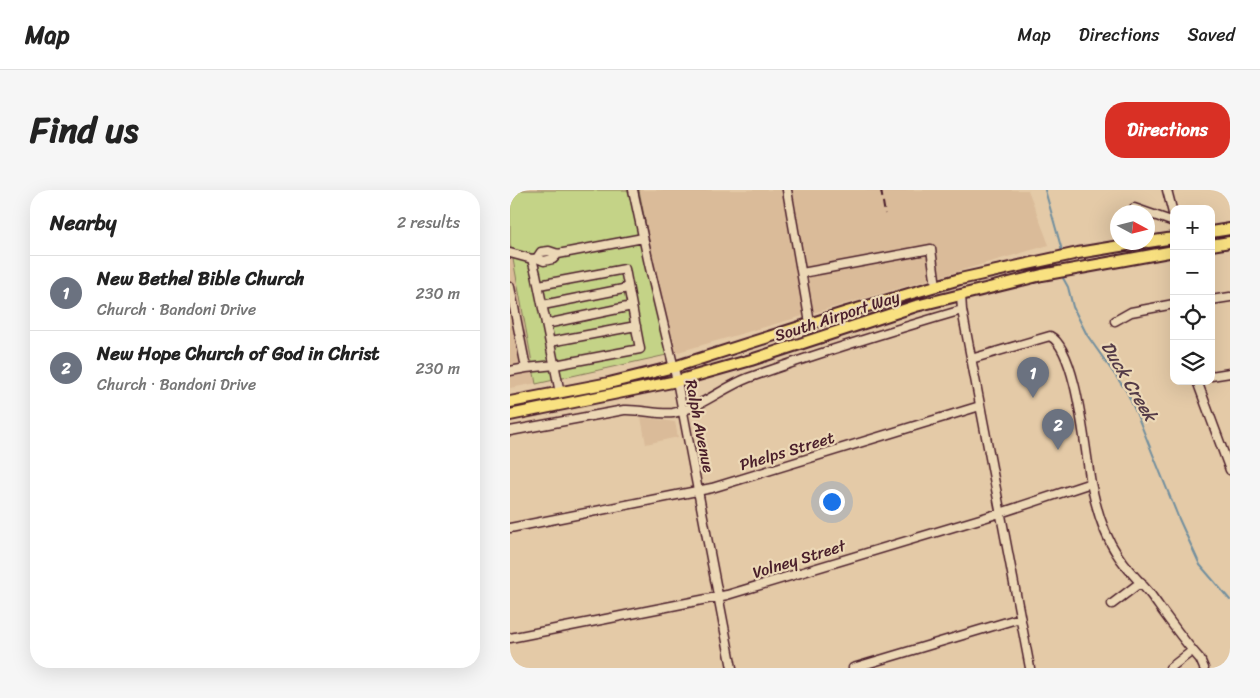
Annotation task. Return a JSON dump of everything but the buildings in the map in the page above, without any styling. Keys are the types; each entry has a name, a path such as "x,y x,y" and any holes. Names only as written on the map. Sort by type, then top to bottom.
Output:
{"main road":[{"path":"1215,231 1230,229"},
{"name":"South Airport Way","path":"1155,241 1170,239"},
{"path":"1215,244 1230,242"},
{"name":"South Airport Way","path":"510,402 609,383 674,367 960,279 1073,254 1110,248"},
{"name":"South Airport Way","path":"510,415 677,382 916,306 1076,267 1170,252"}],"street":[{"name":"Ralph Avenue","path":"633,190 683,410 732,668"},
{"path":"787,190 810,324"},
{"path":"1168,190 1171,205"},
{"path":"1155,215 1170,221"},
{"path":"535,258 541,252 549,251 558,254 643,238"},
{"path":"802,273 931,249 936,286"},
{"path":"510,253 535,258"},
{"path":"535,258 560,393"},
{"path":"510,371 555,365 640,349 624,269 539,285"},
{"path":"510,287 526,368"},
{"path":"543,305 628,288"},
{"path":"961,295 962,310 1030,668"},
{"path":"1215,299 1230,297"},
{"path":"1115,321 1131,312 1170,305"},
{"path":"546,324 632,306"},
{"path":"510,431 624,410 663,413 683,410 699,405 732,385 747,379 962,310"},
{"path":"550,342 636,326"},
{"path":"972,359 1050,336 1056,340 1069,364 1096,510 1110,542 1117,555 1200,659 1204,668"},
{"path":"1215,375 1230,373"},
{"path":"1200,385 1227,451 1230,470"},
{"name":"Phelps Street","path":"510,528 698,491 980,406"},
{"name":"Volney Street","path":"510,638 718,597 1000,513 1091,483"},
{"path":"1112,604 1140,582"},
{"path":"853,668 1020,618"},
{"path":"1170,668 1192,651"}],"shaded area":[{"path":"639,190 1028,190 1049,245 671,354"},
{"path":"510,237 537,383 510,388"},
{"path":"641,417 675,422 678,437 646,444"}],"green space":[{"path":"510,190 639,190 671,354 536,384 510,243"}],"waterway":[{"name":"Duck Creek","path":"1045,190 1062,254"},
{"name":"Duck Creek","path":"1063,274 1073,307 1087,335 1127,392 1200,565 1230,600"}],"railway":[{"path":"881,190 885,214"}],"place":[{"name":"New Bethel Bible Church","path":"1033,398"},
{"name":"New Hope Church of God in Christ","path":"1058,450"}]}
